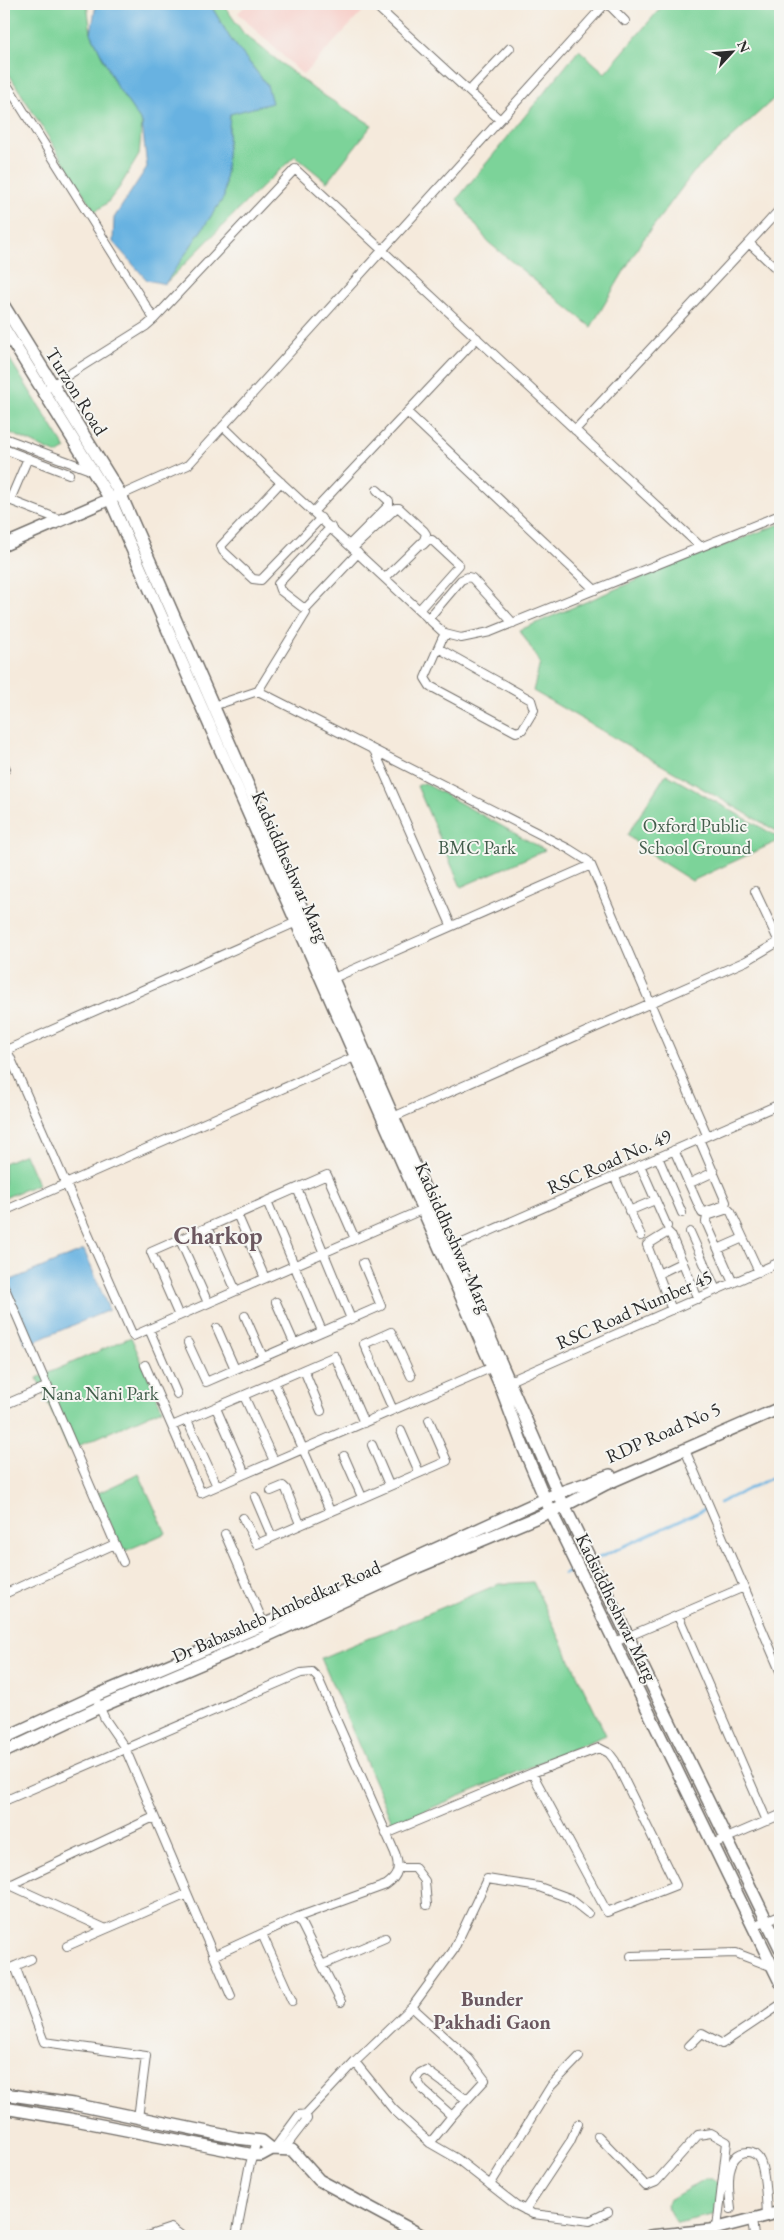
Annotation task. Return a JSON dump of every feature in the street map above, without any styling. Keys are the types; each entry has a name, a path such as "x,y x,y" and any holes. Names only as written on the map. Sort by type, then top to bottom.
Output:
{"street":[{"path":"374,4 500,120"},
{"path":"4,545 188,466 606,4 625,21"},
{"path":"469,91 510,48"},
{"path":"4,80 154,319"},
{"path":"48,387 146,326 154,319 295,168 701,547"},
{"path":"575,430 780,209"},
{"path":"749,243 780,272"},
{"name":"Turzon Road","path":"4,306 110,499"},
{"name":"Turzon Road","path":"4,328 48,387 121,495"},
{"path":"314,512 476,338"},
{"path":"407,412 595,590"},
{"path":"224,426 281,482 428,619 445,634 461,638 490,632 780,515"},
{"path":"4,438 93,471"},
{"path":"4,449 69,474"},
{"path":"28,458 7,499 61,520"},
{"path":"281,482 221,546 223,551 253,579 260,580 321,518"},
{"path":"331,527 278,584 280,590 302,608 307,607 389,505 389,501 377,490"},
{"name":"Kadsiddheshwar Marg","path":"121,495 213,706 301,920"},
{"name":"Kadsiddheshwar Marg","path":"110,499 328,980 505,1383 780,1948"},
{"path":"354,549 396,508 399,508 426,534 424,540 387,579"},
{"path":"387,579 430,540 458,563 458,568 419,610"},
{"path":"428,619 461,580 468,577 472,578 513,623"},
{"path":"213,706 258,691 306,613"},
{"path":"438,648 530,700 534,710 522,730 516,732 430,686 425,678 438,648 445,634"},
{"path":"258,691 569,849 588,861"},
{"path":"374,750 451,926"},
{"path":"328,980 591,865 707,1136"},
{"path":"389,1119 746,961 780,942 755,891"},
{"path":"301,920 6,1051 133,1336 427,1207"},
{"path":"4,1211 360,1055"},
{"name":"RSC Road No. 49","path":"451,1248 780,1104"},
{"path":"674,1150 702,1213 725,1205 726,1202 699,1139"},
{"path":"658,1157 682,1213"},
{"path":"640,1165 667,1226"},
{"path":"690,1183 714,1172"},
{"path":"179,1316 151,1252 237,1214 327,1175 355,1239"},
{"path":"616,1180 641,1236"},
{"path":"297,1188 351,1319"},
{"path":"629,1211 656,1200"},
{"path":"268,1201 322,1331"},
{"name":"Kadsiddheshwar Marg","path":"427,1207 451,1248 497,1365"},
{"path":"733,1283 706,1222 707,1216 728,1209 732,1212 759,1272"},
{"path":"237,1214 265,1278"},
{"path":"208,1227 236,1291"},
{"path":"672,1310 646,1244 668,1232 698,1298"},
{"path":"690,1232 716,1290"},
{"path":"718,1249 743,1238"},
{"path":"180,1240 208,1303"},
{"path":"658,1274 683,1262"},
{"name":"RSC Road Number 45","path":"505,1383 780,1262"},
{"path":"188,1343 206,1382 381,1306 362,1263"},
{"path":"4,1286 123,1562"},
{"path":"276,1302 294,1343"},
{"path":"245,1316 263,1357"},
{"path":"217,1328 235,1369"},
{"path":"149,1329 177,1394"},
{"path":"393,1410 364,1344 391,1332 410,1376"},
{"path":"172,1426 335,1356 364,1423"},
{"path":"145,1365 201,1493 497,1365"},
{"path":"304,1370 321,1411"},
{"path":"274,1382 330,1511"},
{"name":"Kadsiddheshwar Marg","path":"505,1383 524,1449 545,1499 780,1982"},
{"path":"4,1405 48,1386"},
{"path":"244,1396 274,1461"},
{"name":"RDP Road No 5","path":"558,1493 603,1478 780,1400"},
{"path":"216,1408 245,1474"},
{"name":"RDP Road No 5","path":"564,1506 606,1484 780,1408"},
{"path":"187,1420 217,1486"},
{"path":"243,1518 255,1543 447,1461 429,1420"},
{"path":"401,1431 419,1472"},
{"path":"372,1445 389,1485"},
{"path":"685,1450 780,1671"},
{"path":"344,1456 362,1497"},
{"path":"270,1491 282,1486 286,1489 300,1524"},
{"name":"Dr Babasaheb Ambedkar Road","path":"495,1529 558,1493"},
{"path":"255,1497 272,1537"},
{"name":"Dr Babasaheb Ambedkar Road","path":"4,1752 266,1630 416,1563 495,1529 564,1506"},
{"path":"225,1534 266,1630"},
{"path":"4,1594 115,1544"},
{"path":"616,1642 744,1587"},
{"path":"678,1615 767,1821"},
{"name":"Dr Babasaheb Ambedkar Road","path":"4,1738 94,1696 266,1630"},
{"path":"4,1801 301,1673 312,1672 318,1678 395,1853 399,1868 397,1874 386,1884 298,1918 213,1956"},
{"path":"94,1696 125,1748 231,1996"},
{"path":"30,1727 35,1739"},
{"path":"386,1834 532,1774 599,1748 609,1753 676,1885 607,1912 532,1774"},
{"path":"713,1844 780,1815"},
{"path":"7,1883 154,1817"},
{"path":"399,1868 415,1868 425,1881 428,1905"},
{"path":"276,2149 299,2115 306,2114 355,2062 412,2008 453,1951 486,1880 539,1887 569,1898 588,1913"},
{"path":"7,1883 106,1929"},
{"path":"67,1946 187,1894"},
{"path":"753,1926 780,1914"},
{"path":"298,1918 341,2002"},
{"path":"262,1934 292,2001"},
{"path":"322,1965 385,1938"},
{"path":"631,1956 736,1953 773,1967"},
{"path":"4,1971 30,1959"},
{"path":"15,1966 44,2042 146,2056 138,2118"},
{"path":"689,2046 702,2034 722,2044 780,2005"},
{"path":"412,2008 469,2059 485,2080 430,2142"},
{"path":"490,2185 552,2086 579,2057"},
{"path":"355,2062 393,2108 430,2142 456,2158 525,2210 532,2214 590,2221 608,2212"},
{"path":"452,2116 423,2090 416,2079 420,2073 426,2070 435,2075 467,2100"},
{"path":"4,2094 74,2104 238,2138 262,2141 276,2149"},
{"path":"4,2108 254,2155 261,2155 276,2149 292,2150 319,2180 423,2236"},
{"path":"525,2210 570,2142 578,2124"},
{"path":"598,2136 646,2186 656,2182 698,2135 711,2133 727,2142 718,2228"},
{"path":"236,2236 245,2185 257,2140"},
{"path":"731,2209 729,2189 731,2166 734,2159 747,2152 758,2158 761,2162 768,2215"},
{"path":"725,2156 734,2159"},
{"path":"653,2236 718,2228 780,2212"},
{"path":"752,2220 754,2236"},
{"path":"147,2236 171,2228 182,2236"}],"shaded area":[{"path":"247,4 362,4 366,8 303,75 238,13"}],"green space":[{"path":"4,4 87,4 91,33 116,85 142,123 139,155 119,188 108,202 95,212 4,66"},
{"path":"210,4 223,4 244,34 315,90 372,125 327,182 295,156 251,197 165,284 224,197 230,114 267,85 230,38"},
{"path":"664,4 780,4 780,93 693,173 640,244 591,327 488,242 457,199 579,50 605,73"},
{"path":"4,350 66,449 57,454 4,430"},
{"path":"780,524 780,833 533,691 540,663 520,630 665,568"},
{"name":"Oxford Public School Ground","path":"666,774 780,838 780,840 692,881 654,857 627,835"},
{"name":"BMC Park","path":"424,783 545,850 461,887 417,786"},
{"path":"25,1154 38,1184 4,1198 4,1163"},
{"name":"Nana Nani Park","path":"131,1337 162,1409 69,1450 37,1378"},
{"path":"139,1474 166,1533 123,1552 96,1494"},
{"path":"533,1582 606,1735 393,1824 321,1658 499,1584"},
{"path":"705,2179 711,2179 720,2185 717,2214 676,2223 666,2205 669,2200"}],"water":[{"path":"96,4 210,4 230,38 267,85 272,103 230,114 224,197 165,284 147,280 113,242 114,218 147,167 142,123 116,85 91,33"},
{"path":"84,1250 109,1310 26,1345 4,1283"}],"waterway":[{"path":"719,1503 780,1474"},
{"path":"594,1560 707,1508"},
{"path":"564,1574 576,1569"}],"district":[{"name":"Charkop","path":"218,1236"},
{"name":"Bunder Pakhadi Gaon","path":"492,2010"}]}
